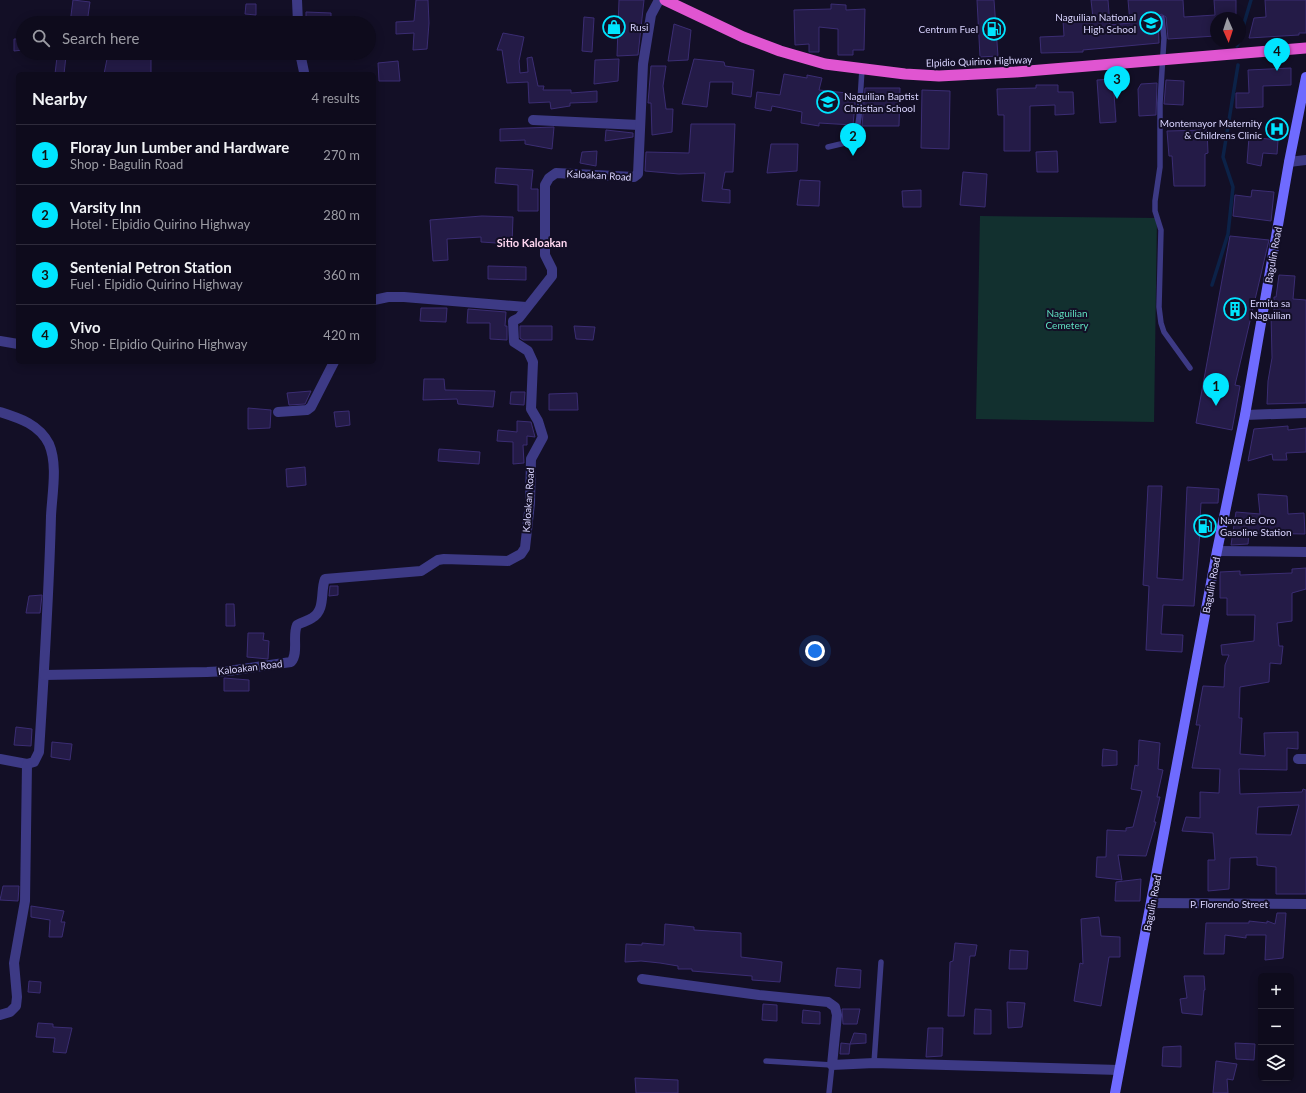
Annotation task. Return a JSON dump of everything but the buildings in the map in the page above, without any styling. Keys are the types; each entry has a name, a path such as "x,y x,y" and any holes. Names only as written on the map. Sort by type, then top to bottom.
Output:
{"highway":[{"name":"Elpidio Quirino Highway","path":"665,0 743,37 780,51 825,64 905,74 939,76 1022,72 1306,48"}],"main road":[{"name":"Bagulin Road","path":"1115,1093 1152,903 1217,551 1245,415 1289,162 1306,77"}],"street":[{"path":"297,0 298,16"},
{"name":"Kaloakan Road","path":"44,675 228,671 291,662 294,656 294,631 297,625 314,618 321,605 323,584 325,579 421,571 438,560 444,559 508,561 521,554 525,548 530,503 531,459 543,437 538,421 531,409 533,362 531,356 514,342 513,321 519,318 526,307 550,281 552,276 552,269 545,255 545,185 549,178 556,173 636,177 639,168 639,125 643,64 651,15 659,0"},
{"path":"301,60 304,72"},
{"path":"533,120 639,125"},
{"path":"1289,162 1306,160"},
{"path":"376,300 388,297 404,297 526,307"},
{"path":"0,341 16,344"},
{"path":"278,412 307,410 312,407 333,364"},
{"path":"0,412 26,420 35,427 44,436 51,452 53,464 50,582 39,752 34,762 27,764 0,759"},
{"path":"1245,415 1306,413"},
{"path":"1217,551 1306,552"},
{"path":"0,1015 10,1012 16,1006 17,997 14,963 25,901 27,764"},
{"name":"P. Florendo Street","path":"1152,903 1306,904"},
{"path":"642,979 759,995 828,1002 835,1007 837,1015 832,1065 874,1063 1120,1070"}],"lane":[{"path":"1162,18 1164,38 1162,60 1160,167 1155,201 1155,211 1161,230 1160,318 1164,332 1190,368"},
{"path":"828,147 849,142 856,136 859,117 862,69"},
{"path":"874,1063 881,962"},
{"path":"766,1061 832,1065 829,1093"}],"green space":[{"name":"Naguilian Cemetery","path":"980,216 1157,218 1154,422 976,419"}],"waterway":[{"path":"1246,17 1251,0"},
{"path":"1212,285 1228,234 1233,187 1223,157 1238,65"}],"place":[{"name":"Naguilian National High School","path":"1151,23"},
{"name":"Rusi","path":"614,27"},
{"name":"Centrum Fuel","path":"994,29"},
{"name":"Vivo","path":"1277,71"},
{"name":"Sentenial Petron Station","path":"1117,99"},
{"name":"Naguilian Baptist Christian School","path":"828,102"},
{"name":"Montemayor Maternity & Childrens Clinic","path":"1277,129"},
{"name":"Varsity Inn","path":"853,156"},
{"name":"Ermita sa Naguilian","path":"1235,309"},
{"name":"Floray Jun Lumber and Hardware","path":"1216,406"},
{"name":"Nava de Oro Gasoline Station","path":"1205,526"}],"district":[{"name":"Sitio Kaloakan","path":"532,243"}]}
